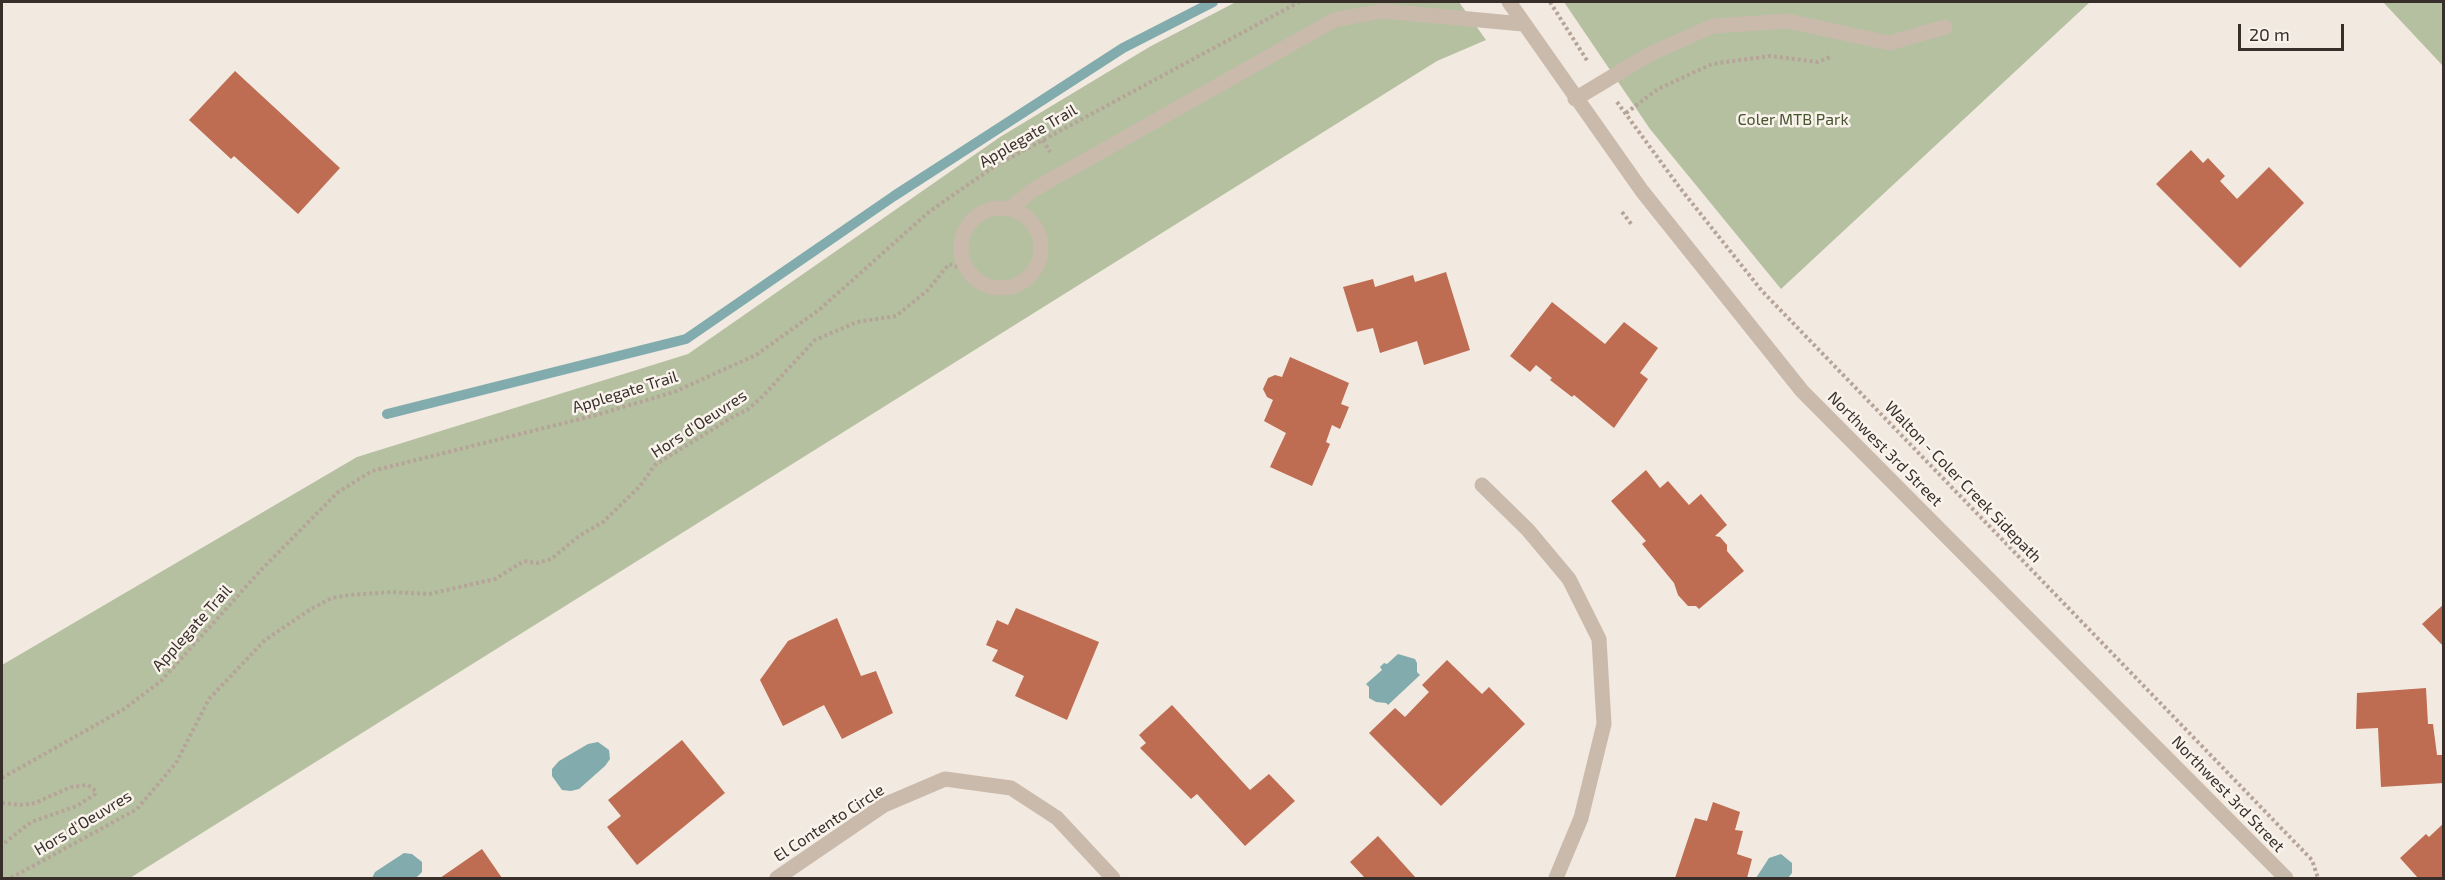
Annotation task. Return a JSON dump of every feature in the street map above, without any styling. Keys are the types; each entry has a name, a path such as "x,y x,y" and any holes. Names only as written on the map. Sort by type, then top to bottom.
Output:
{"street":[{"name":"Northwest 3rd Street","path":"1509,2 1575,99 1642,191 1802,391 2286,879"},
{"path":"1011,208 1033,190 1334,20 1382,11 1523,24"},
{"path":"1575,99 1650,54 1713,26 1788,21 1889,43 1945,27"},
{"path":"997,207 1011,208 1022,213 1039,233 1041,252 1035,271 1026,280 1014,286 1002,288 989,286 976,280 967,270 961,257 960,244 964,230 972,219 983,211 997,207"},
{"path":"1482,485 1528,530 1569,579 1599,639 1604,724 1581,818 1556,879"},
{"name":"El Contento Circle","path":"777,879 884,805 945,779 1011,788 1057,818 1113,879"}],"path":[{"name":"Applegate Trail","path":"2,778 124,709 160,681 261,570 337,493 372,471 596,415 674,392 756,355 820,309 930,211 995,166 1299,2"},
{"path":"1550,2 1585,57"},
{"path":"1626,113 1658,89 1712,64 1770,56 1818,63 1838,54 1845,34"},
{"name":"Walton - Coler Creek Sidepath","path":"1617,102 1680,188 1762,291 2312,860 2318,879"},
{"name":"Hors d'Oeuvres","path":"11,879 137,808 176,763 209,699 265,640 311,609 332,598 349,595 392,592 429,594 495,579 524,561 537,563 551,559 579,536 603,522 640,486 655,465 747,410 815,340 857,322 896,316 928,290 949,264 967,270"},
{"name":"Hors d'Oeuvres","path":"2,803 24,805 34,803 71,787 88,785 96,791 77,806 31,822 2,845"}],"green space":[{"path":"1236,2 1459,2 1486,40 1437,61 130,878 2,878 2,665 357,457 688,354 1000,137 1151,46"},
{"name":"Coler MTB Park","path":"1564,2 2090,2 1781,289 1650,129"},
{"path":"2383,2 2443,2 2443,66"}],"water":[{"path":"1398,654 1415,659 1417,672 1420,675 1388,705 1376,702 1369,698 1369,687 1366,684 1382,670 1380,667 1384,663 1387,664"},
{"path":"598,742 609,750 610,759 605,766 579,789 562,790 552,776 552,769 559,761 588,744"},
{"path":"404,853 412,854 422,862 422,872 418,876 415,878 372,878 375,872"},
{"path":"1781,854 1792,863 1792,873 1788,878 1756,878 1769,858"}],"building":[{"path":"235,71 340,168 298,214 234,156 231,159 189,120"},
{"path":"2191,150 2203,163 2208,158 2225,176 2220,181 2237,199 2269,167 2304,203 2240,268 2156,184"},
{"path":"1446,272 1470,350 1424,365 1417,341 1380,353 1373,328 1357,332 1343,287 1373,279 1375,287 1413,275 1415,282"},
{"path":"1552,302 1605,344 1624,322 1658,348 1640,373 1648,379 1614,428 1574,395 1572,397 1550,380 1552,378 1536,365 1530,372 1510,356"},
{"path":"1290,357 1349,383 1341,404 1349,407 1340,429 1332,425 1326,442 1330,444 1312,486 1270,467 1286,433 1264,421 1273,400 1267,397 1263,389 1268,378 1275,375 1282,377"},
{"path":"1646,470 1660,488 1668,481 1689,505 1701,494 1727,525 1715,536 1720,537 1727,545 1727,551 1744,571 1699,609 1696,606 1688,606 1678,595 1674,583 1642,544 1646,541 1611,501"},
{"path":"2444,604 2444,647 2422,624"},
{"path":"1016,608 1099,642 1067,720 1015,696 1024,676 992,661 998,650 986,645 997,620 1008,625"},
{"path":"837,618 861,676 876,671 893,713 842,739 824,705 783,726 760,680 788,641"},
{"path":"1447,660 1482,694 1489,687 1525,724 1441,806 1369,733 1395,708 1405,717 1429,692 1422,685"},
{"path":"2426,688 2428,724 2433,724 2437,755 2444,755 2444,783 2381,787 2378,728 2356,729 2357,693"},
{"path":"1172,705 1250,790 1269,774 1295,801 1245,846 1197,794 1191,799 1140,748 1146,743 1139,735"},
{"path":"682,740 725,793 637,865 607,827 621,816 608,800"},
{"path":"1713,802 1740,812 1735,830 1743,831 1737,854 1752,859 1747,878 1675,878 1695,818 1707,821"},
{"path":"2444,823 2444,878 2418,878 2400,858 2426,834 2429,837"},
{"path":"1378,836 1416,878 1365,878 1350,862"},
{"path":"482,849 502,878 440,878"}],"waterway":[{"path":"387,414 686,339 894,196 1123,48 1213,2"}]}
